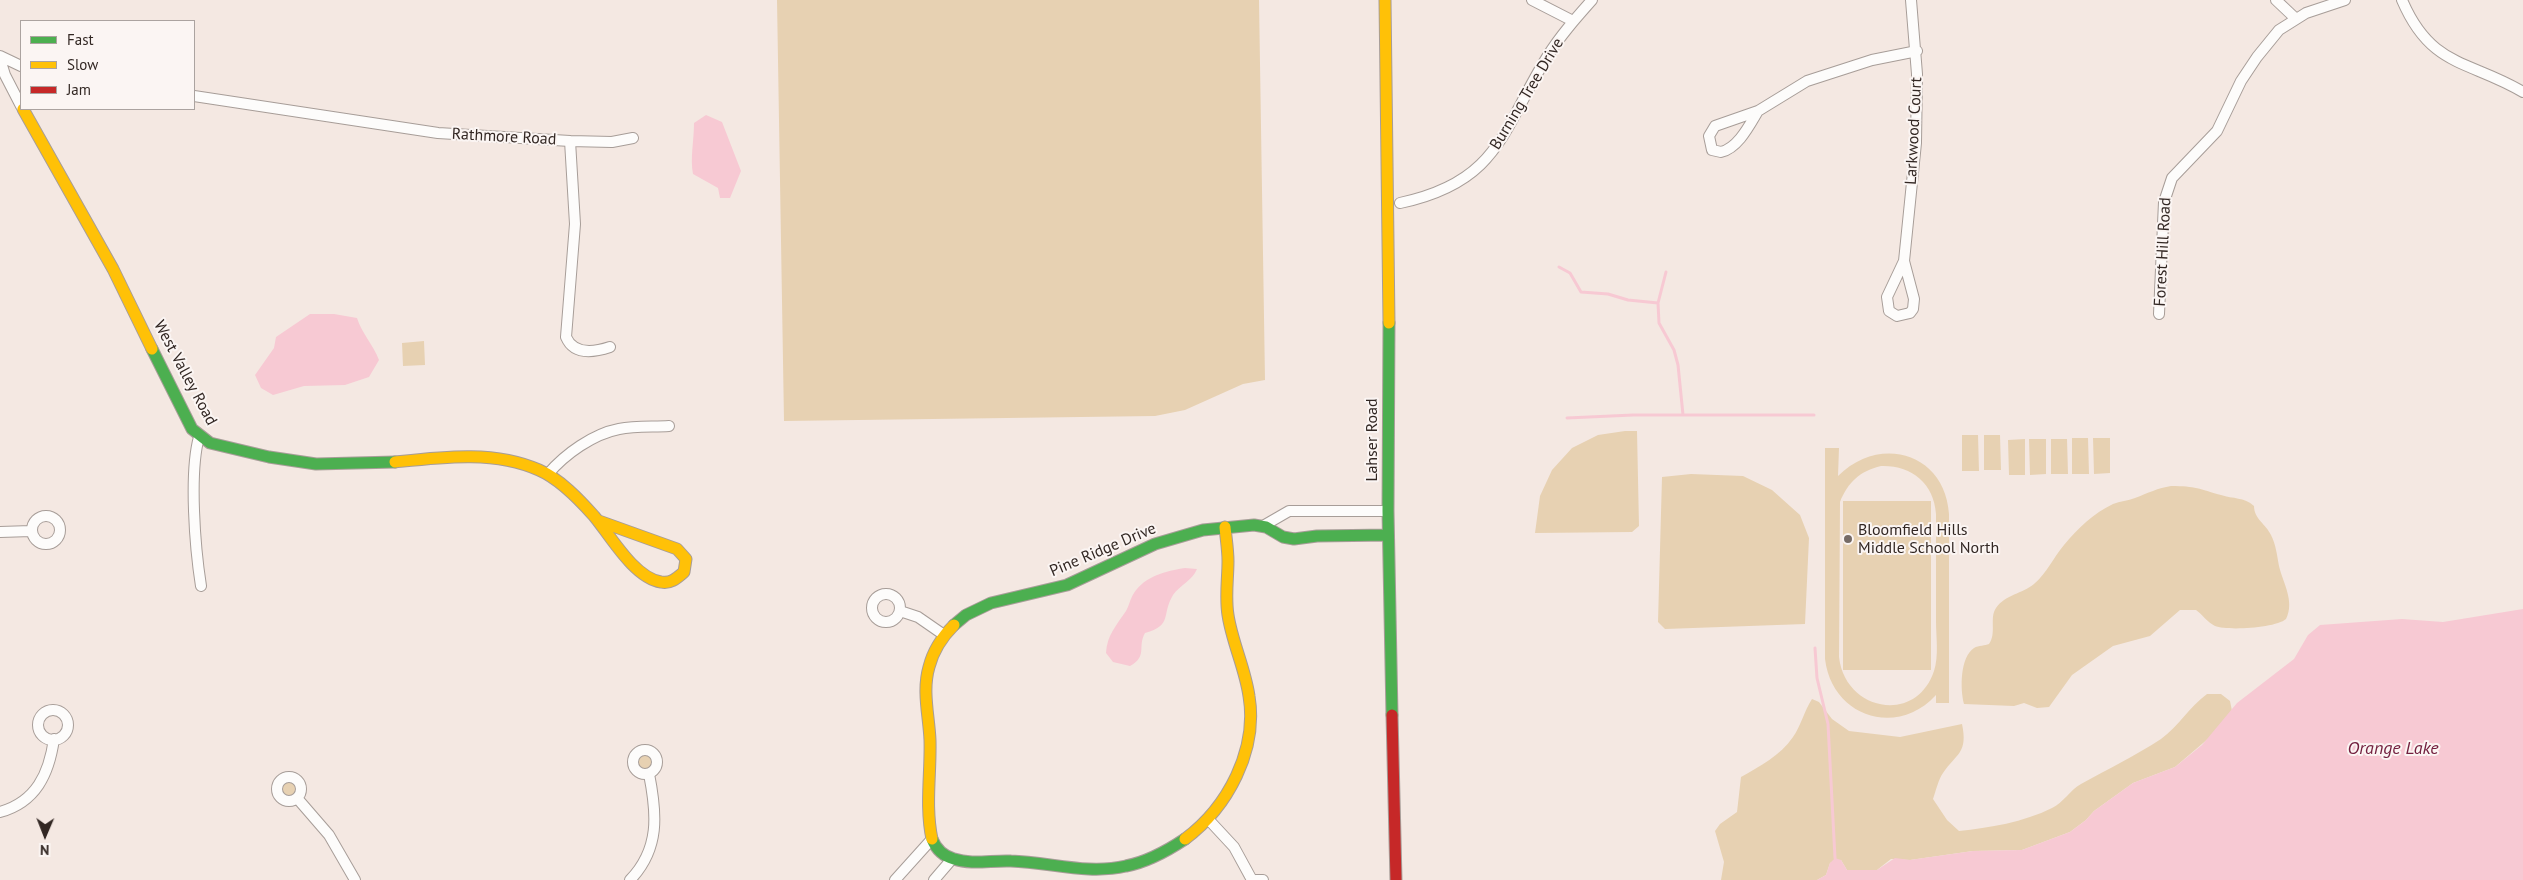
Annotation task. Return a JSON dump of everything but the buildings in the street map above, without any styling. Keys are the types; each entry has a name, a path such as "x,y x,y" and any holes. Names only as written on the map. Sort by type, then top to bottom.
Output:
{"street":[{"name":"Lahser Road","path":"1385,0 1390,221 1388,535 1396,880"},
{"path":"1532,0 1573,21"},
{"name":"Burning Tree Drive","path":"1400,203 1456,183 1488,158 1512,124 1547,56 1573,21 1592,0"},
{"name":"Larkwood Court","path":"1904,261 1914,305 1910,313 1897,316 1889,311 1886,302 1904,261 1916,143 1916,51 1911,0"},
{"path":"2276,0 2295,18"},
{"name":"Forest Hill Road","path":"2160,314 2164,202 2168,186 2179,170 2216,131 2241,81 2257,57 2279,30 2295,18 2345,0"},
{"path":"2402,0 2411,21 2434,48 2465,67 2523,92"},
{"path":"1758,111 1744,133 1730,148 1722,152 1712,150 1709,136 1715,126 1758,111 1806,81 1872,60 1916,51"},
{"path":"0,57 20,66"},
{"name":"West Valley Road","path":"0,57 5,76 20,103"},
{"name":"Rathmore Road","path":"195,96 438,133 570,141 574,224 566,337 571,344 582,351 594,352 610,347"},
{"name":"West Valley Road","path":"24,110 113,269 192,429 199,437 219,447 308,463 355,465 434,458 468,458 512,462 536,468 548,474 599,522 628,560 647,576 670,581 679,578 684,572 686,559 678,549 599,522"},
{"path":"570,141 612,142 633,138"},
{"path":"548,474 576,449 602,434 626,428 669,426"},
{"path":"199,437 194,453 194,476 201,586"},
{"name":"Pine Ridge Drive","path":"1262,526 1290,511 1388,511"},
{"name":"Pine Ridge Drive","path":"931,840 928,826 931,759 926,681 932,658 944,635 963,617 982,606 1071,584 1140,550 1167,540 1226,527 1262,526 1290,539 1388,535"},
{"path":"895,880 931,840 939,850 952,859 1020,861 1084,869 1116,868 1137,864 1165,852 1187,838 1208,819 1236,777 1247,746 1250,722 1249,688 1228,614 1226,527"},
{"path":"0,532 31,531"},
{"path":"900,611 918,617 944,635"},
{"path":"0,812 20,804 38,788 48,768 54,739"},
{"path":"630,880 644,862 654,837 655,802 648,774"},
{"path":"298,798 329,836 355,880"},
{"path":"1208,819 1234,847 1252,880"},
{"path":"934,880 952,859"},
{"path":"1256,880 1263,880"}],"shaded area":[{"path":"777,0 1259,0 1265,380 1243,384 1185,410 1155,416 784,421"},
{"path":"424,341 425,365 403,366 402,343"},
{"path":"1637,431 1639,526 1632,532 1535,533 1540,496 1552,470 1572,448 1598,435"},
{"path":"1962,435 1978,435 1979,471 1962,471"},
{"path":"1984,435 2000,435 2001,470 1984,470"},
{"path":"2072,438 2088,438 2089,474 2072,474"},
{"path":"2093,438 2110,438 2110,473 2094,474"},
{"path":"2025,439 2025,475 2009,475 2008,440"},
{"path":"2029,439 2046,439 2046,474 2030,475"},
{"path":"2051,439 2067,439 2068,474 2051,474"},
{"path":"1825,448 1839,448 1838,476 1855,463 1872,456 1891,453 1908,456 1923,464 1936,476 1945,493 1949,514 1949,703 1936,703 1936,695 1920,708 1903,716 1886,718 1868,715 1853,707 1840,695 1830,679 1825,659","holes":["1881,466 1892,467 1911,473 1926,485 1931,493 1936,514 1936,665 1925,688 1912,699 1898,705 1882,704 1867,699 1854,690 1844,675 1839,657 1840,502 1851,483 1861,474"]},
{"path":"1691,474 1743,476 1772,490 1800,515 1809,538 1805,624 1665,629 1658,622 1662,477"},
{"path":"2171,486 2197,488 2242,500 2254,506 2258,518 2269,531 2275,546 2289,599 2286,619 2272,625 2251,628 2221,628 2210,623 2196,610 2180,610 2150,636 2113,646 2072,675 2049,707 2037,708 2024,703 2014,706 1964,704 1962,674 1966,658 1974,648 1989,644 1992,635 1994,612 2000,603 2034,584 2043,575 2069,539 2099,512 2116,503"},
{"path":"1843,501 1931,501 1931,670 1843,670"},
{"path":"2207,694 2221,694 2230,701 2232,711 2209,738 2175,767 2133,783 2094,811 2086,820 2070,832 2022,850 1973,851 1910,860 1891,859 1877,870 1847,870 1841,860 1830,863 1826,875 1817,880 1721,880 1724,862 1715,831 1720,824 1737,812 1741,777 1769,760 1788,744 1796,733 1812,699 1819,702 1832,719 1849,731 1900,737 1962,724 1964,741 1962,747 1941,776 1933,799 1947,820 1959,831 2006,824 2052,808 2081,784 2161,739"},
{"path":"642,755 648,755 652,762 648,769 642,769 638,765 638,759"},
{"path":"286,782 292,782 296,789 292,796 286,796 282,792 282,786"}],"water":[{"path":"706,115 722,122 741,171 730,198 720,198 718,188 693,174 694,123"},
{"path":"310,314 334,314 357,318 379,360 369,377 345,385 304,386 273,395 261,388 255,375 274,348 276,337"},
{"path":"1185,568 1197,569 1192,577 1173,595 1163,623 1154,630 1145,633 1139,659 1130,666 1113,662 1106,653 1108,641 1126,611 1134,593 1144,582 1156,575"},
{"name":"Orange Lake","path":"2523,609 2523,880 1817,880 1826,875 1830,863 1835,858 1841,860 1847,870 1877,870 1895,858 1910,860 1973,851 2022,850 2070,832 2086,820 2094,811 2133,783 2175,767 2202,745 2237,703 2294,659 2308,635 2320,625 2402,619 2443,622"}],"waterway":[{"path":"1559,267 1570,273 1581,292 1608,294 1628,300 1658,303"},
{"path":"1666,272 1658,303 1659,323 1674,350 1678,365 1683,415"},
{"path":"1567,418 1633,415 1814,415"},
{"path":"1815,648 1817,678 1828,724 1835,858"}],"traffic: fast":[{"path":"1389,323 1388,511 1392,715"},
{"path":"152,349 192,429 210,443 269,457 316,464 395,462"},
{"path":"954,625 966,615 991,603 1067,585 1155,544 1203,530 1254,525 1266,527 1283,537 1294,539 1317,536 1388,535"},
{"path":"932,839 943,854 961,861 1026,862 1083,869 1111,868 1142,862 1164,852 1185,839"}],"traffic: slow":[{"path":"1385,0 1389,323"},
{"path":"24,110 113,269 152,349"},
{"path":"395,462 449,457 486,457 522,464 539,470 562,484 576,496 594,516 623,555 641,573 651,579 668,582 684,572 686,559 677,549 599,521"},
{"path":"1185,839 1200,826 1227,794 1244,757 1249,737 1251,716 1249,696 1245,675 1232,635 1227,608 1228,557 1225,527"},
{"path":"932,839 929,814 930,740 926,685 931,661 936,650 942,639 954,625"}],"traffic: jam":[{"path":"1392,715 1396,880"}],"place":[{"name":"Bloomfield Hills Middle School North","path":"1848,539"}]}
